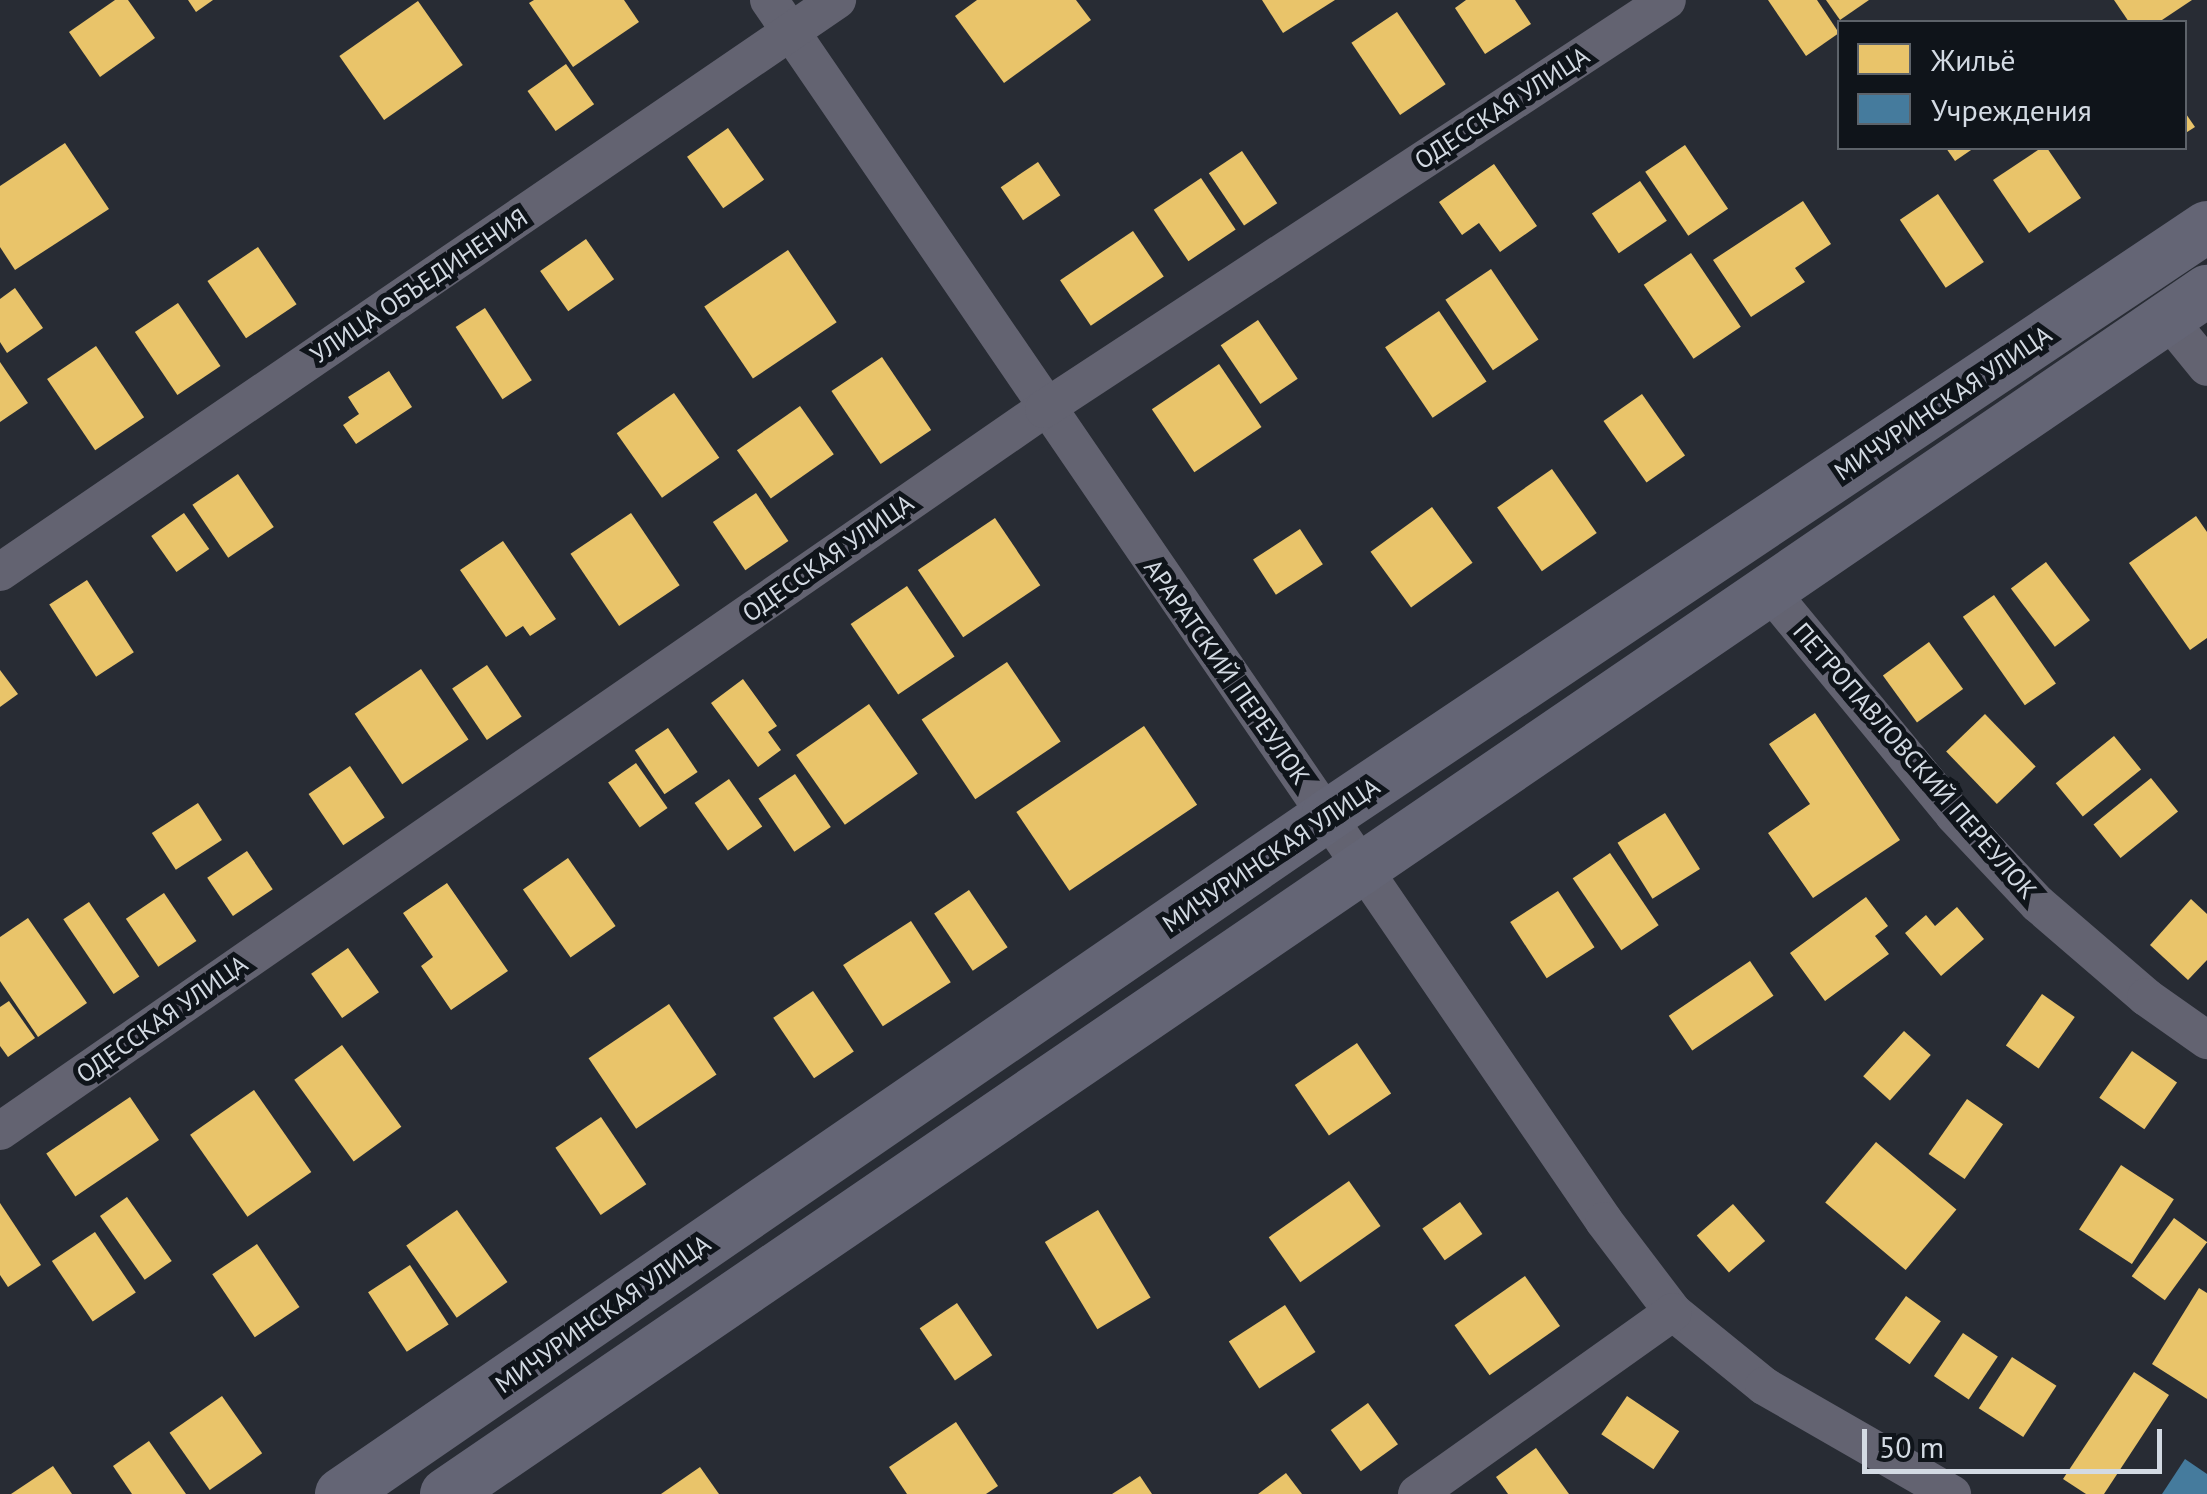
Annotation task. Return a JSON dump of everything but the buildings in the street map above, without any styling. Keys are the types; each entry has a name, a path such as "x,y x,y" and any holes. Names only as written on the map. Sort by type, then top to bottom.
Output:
{"main road":[{"name":"МИЧУРИНСКАЯ УЛИЦА","path":"341,1494 1327,816 2207,226"},
{"path":"446,1494 1361,865 2187,305"}],"street":[{"name":"АРАРАТСКИЙ ПЕРЕУЛОК","path":"770,0 1044,409 1604,1222 1673,1312 1764,1386 1952,1494"},
{"name":"УЛИЦА ОБЪЕДИНЕНИЯ","path":"0,572 837,0"},
{"name":"ОДЕССКАЯ УЛИЦА","path":"0,1130 1044,409 1667,0"},
{"path":"2187,305 2207,367"},
{"name":"ПЕТРОПАВЛОВСКИЙ ПЕРЕУЛОК","path":"1768,589 1954,815 2038,904 2207,1040"},
{"path":"1417,1494 1673,1312"}]}
